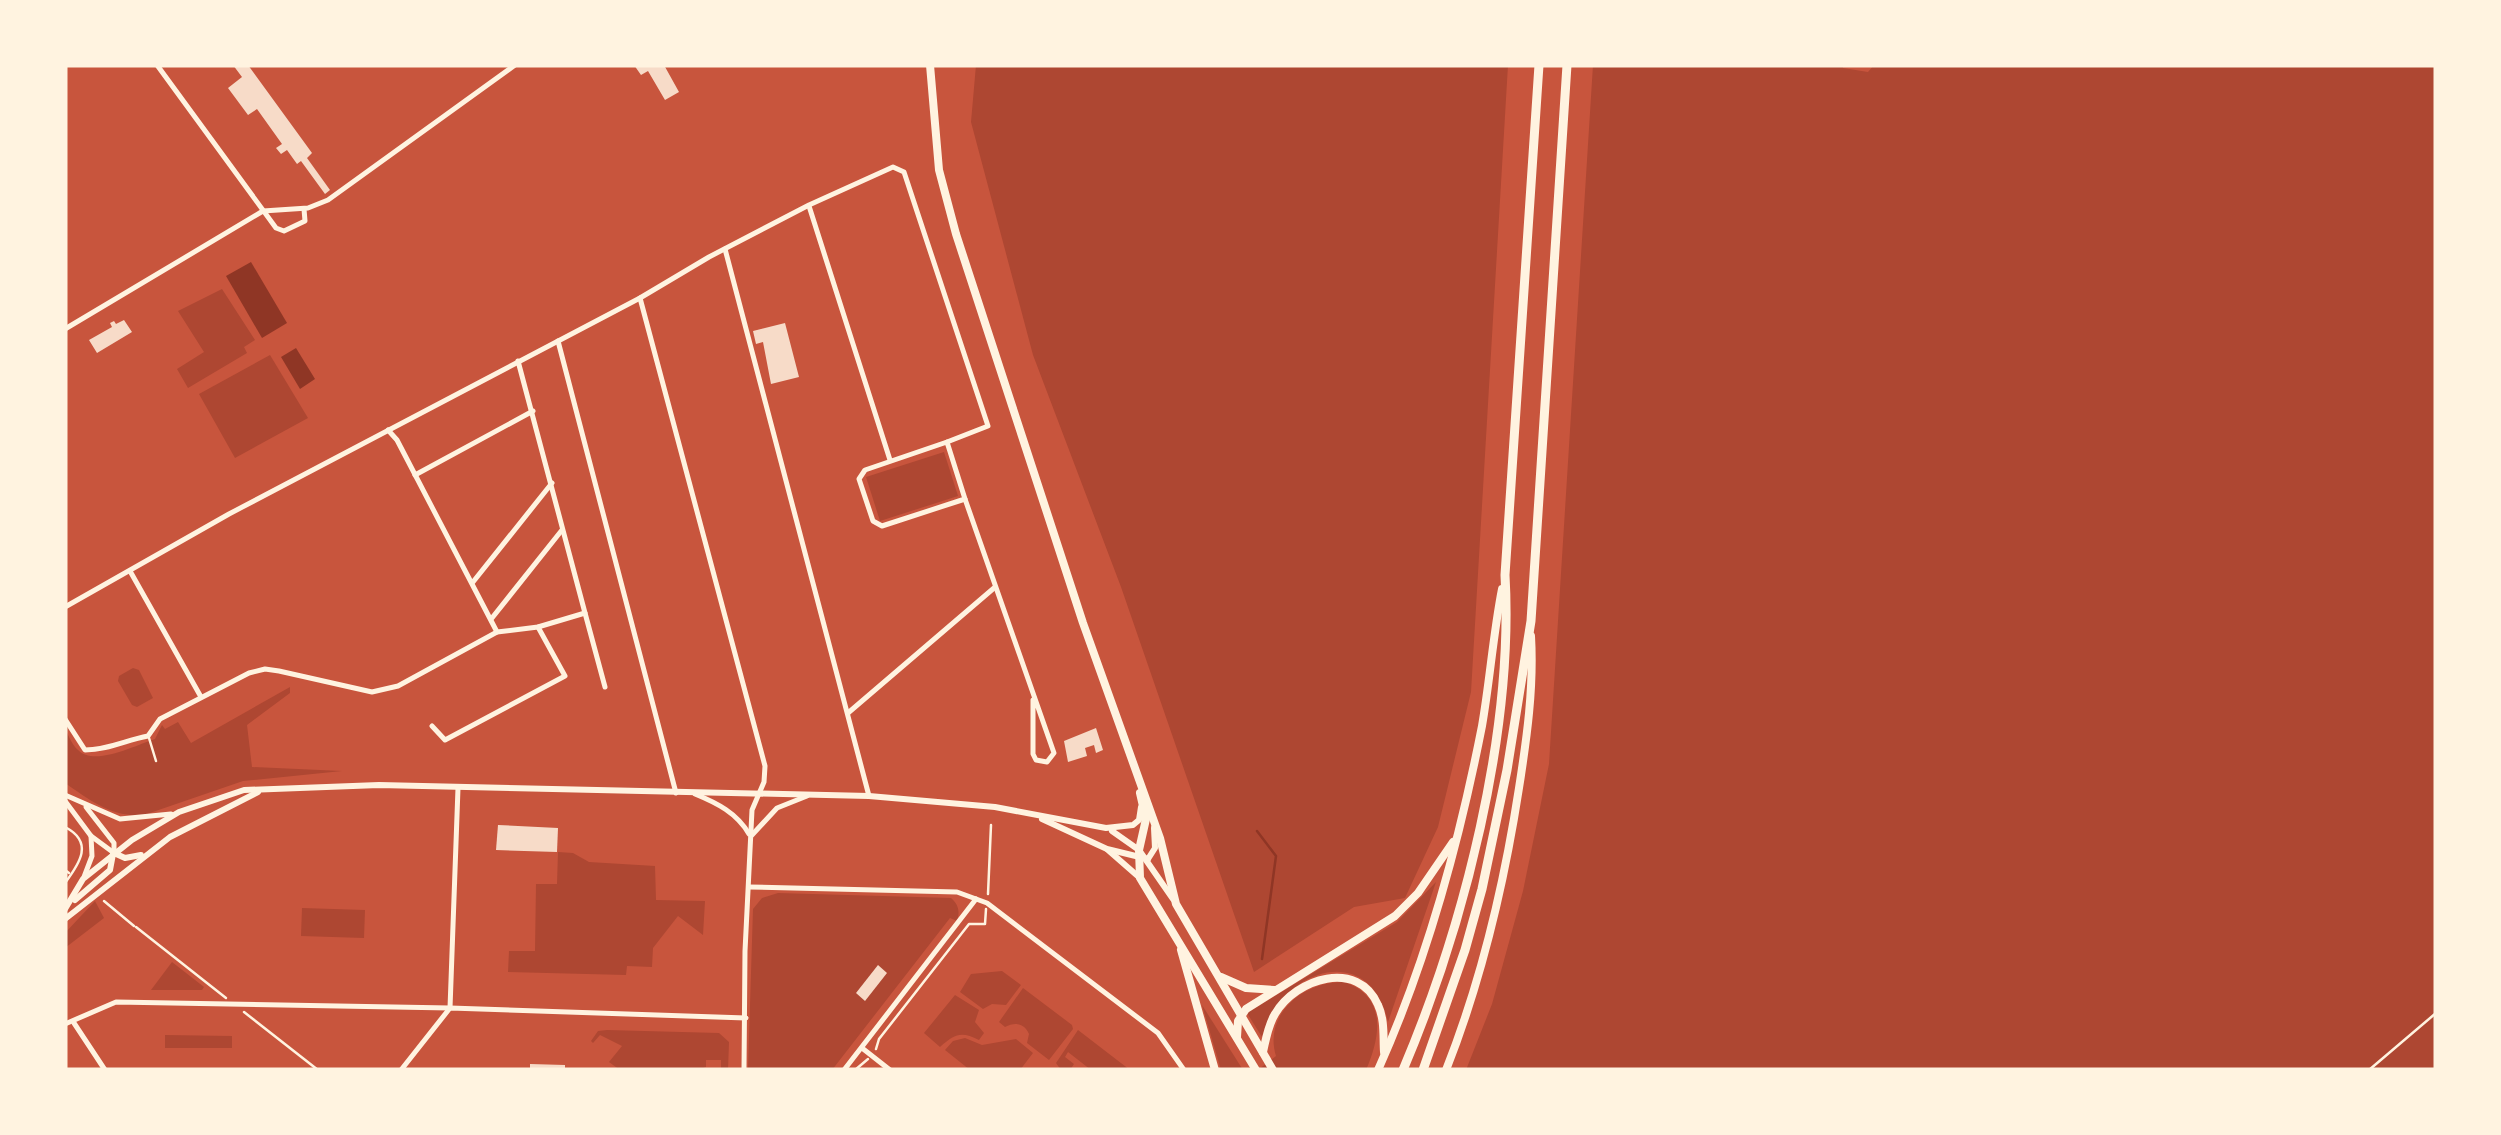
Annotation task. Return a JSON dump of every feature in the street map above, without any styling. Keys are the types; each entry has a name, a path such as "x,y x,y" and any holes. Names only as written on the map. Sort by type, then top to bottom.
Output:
{"highway":[{"path":"1403,1070 1449,945 1479,827 1497,722 1508,625 1505,575 1539,65"},
{"path":"1423,1070 1482,889 1507,770 1531,621 1567,65"}],"main road":[{"path":"930,65 926,78 939,170 956,234 1153,818 1176,904 1274,1070"},
{"path":"1378,1070 1424,950 1458,834 1483,720 1505,575"},
{"path":"1446,1070 1471,1001 1502,888 1528,725 1533,675 1531,621"},
{"path":"1139,784 1146,824 1140,878 1256,1070"},
{"path":"1238,1038 1241,1015 1406,906 1458,834"},
{"path":"1179,941 1216,1070"},
{"path":"1218,976 1246,988 1274,990"},
{"path":"1263,1052 1268,1028 1284,1002 1316,981 1340,977 1362,985 1377,1002 1384,1056"}],"street":[{"path":"157,65 276,228 284,232 305,220 304,209"},
{"path":"65,329 263,212 304,209 328,200 515,65"},
{"path":"65,607 725,249 893,166 904,172 988,426 865,470 859,478 873,521 882,526 965,499"},
{"path":"808,205 890,460"},
{"path":"725,249 869,796"},
{"path":"640,298 765,766 764,782 752,810 750,837 744,1070"},
{"path":"558,341 676,793"},
{"path":"518,361 605,687"},
{"path":"415,475 533,411"},
{"path":"388,430 497,632"},
{"path":"947,442 1054,754 1047,762 1036,760 1033,754 1033,700"},
{"path":"473,582 552,483"},
{"path":"492,618 562,530"},
{"path":"130,570 201,697"},
{"path":"848,713 994,588"},
{"path":"65,720 84,750 108,750 148,736 160,719 249,673 264,669 372,692 398,686 497,632 538,627 585,613"},
{"path":"432,726 445,740 565,676 538,627"},
{"path":"65,798 120,819 137,820 179,812 232,792 303,786 869,796 970,804 1106,828 1133,825 1139,820 1142,806"},
{"path":"401,1070 450,1008 458,788"},
{"path":"65,919 145,854 195,822 259,792"},
{"path":"693,794 727,810 744,824 750,837"},
{"path":"750,837 777,808 809,795"},
{"path":"65,798 90,836 125,858 145,854"},
{"path":"67,907 110,870 114,852 114,843 84,804"},
{"path":"83,879 114,852 179,812"},
{"path":"1028,813 1107,849 1142,856 1155,848 1153,818"},
{"path":"1106,828 1142,856 1176,904"},
{"path":"67,907 92,856 90,836"},
{"path":"1107,849 1140,878"},
{"path":"748,887 957,892 987,903 1158,1033 1184,1070"},
{"path":"844,1070 976,899"},
{"path":"65,1024 116,1002 746,1018"},
{"path":"73,1022 105,1070"},
{"path":"862,1048 890,1070"}],"lane":[{"path":"148,736 156,761"}],"path":[{"path":"988,896 991,825"},
{"path":"65,827 80,837 84,850 65,883"},
{"path":"102,898 318,1070"},
{"path":"879,1044 969,924 985,924 986,909"},
{"path":"2368,1070 2436,1012"},
{"path":"855,1070 864,1066"}],"shaded area":[{"path":"976,65 1508,65 1471,692 1438,827 1405,898 1354,907 1254,972 1121,587 1033,355 971,122"},
{"path":"1593,65 1843,65 1868,72 1874,65 2436,65 2436,1070 1466,1070 1492,1004 1523,891 1549,764"},
{"path":"251,262 287,323 262,338 226,276"},
{"path":"222,289 255,340 244,347 247,353 188,388 177,369 204,352 178,311"},
{"path":"296,348 315,379 300,389 281,357"},
{"path":"270,355 308,418 235,458 199,394"},
{"path":"944,452 958,496 880,521 866,477"},
{"path":"133,668 139,670 153,698 137,707 118,681 119,676"},
{"path":"290,687 290,693 247,725 252,767 342,771 243,781 144,815 112,811 65,783 65,729 78,750 94,756 155,739 162,725 165,729 178,722 191,743"},
{"path":"558,852 573,853 589,862 655,866 656,900 705,901 703,935 678,916 653,948 652,967 627,966 626,975 508,972 509,951 535,951 536,884 557,884"},
{"path":"1436,882 1388,1022 1378,996 1363,980 1344,972 1324,973 1304,981 1286,995 1262,1037 1247,1013 1397,922"},
{"path":"778,893 951,898 958,909 957,921 950,918 832,1070 748,1070 753,909 762,898"},
{"path":"95,901 104,918 65,948 65,933"},
{"path":"302,908 365,910 364,938 301,936"},
{"path":"172,962 204,987 202,990 151,990"},
{"path":"1002,971 1021,985 1006,1005 992,1004 983,1009 960,992 971,974"},
{"path":"1344,982 1368,997 1377,1018 1375,1044 1366,1070 1258,1070 1276,1056 1276,1027 1290,1003 1315,987"},
{"path":"1023,988 1072,1025 1073,1029 1049,1060 1027,1043 1029,1034 1025,1028 1016,1024 1005,1027 999,1022"},
{"path":"955,995 979,1010 975,1022 984,1033 979,1040 958,1035 940,1047 924,1033"},
{"path":"1202,1005 1243,1070 1221,1070"},
{"path":"1078,1030 1130,1070 1091,1070 1068,1052 1065,1057 1074,1064 1070,1070 1061,1070 1056,1063"},
{"path":"598,1031 719,1033 729,1042 728,1070 721,1070 721,1060 706,1060 706,1067 698,1070 620,1070 609,1062 622,1046 600,1035 591,1041"},
{"path":"165,1035 232,1036 232,1048 165,1048"},
{"path":"965,1038 982,1045 1016,1039 1033,1053 1020,1070 970,1070 945,1050 953,1041"}],"building":[{"path":"233,65 248,65 312,153 307,158 330,190 325,194 301,161 297,164 287,150 281,154 276,148 282,144 257,109 248,115 228,88 242,77"},
{"path":"634,65 664,65 679,92 665,100 648,71 641,75"},
{"path":"124,320 132,332 97,353 89,340 112,327 110,323"},
{"path":"785,323 799,377 771,384 763,342 756,344 753,331"},
{"path":"1096,728 1103,750 1096,753 1094,745 1085,748 1087,756 1068,762 1064,741"},
{"path":"498,825 558,828 557,852 496,850"},
{"path":"878,965 887,973 865,1001 856,993"},
{"path":"530,1064 565,1065 565,1070 530,1070"}],"waterway":[{"path":"1257,831 1276,856 1262,959"}]}
